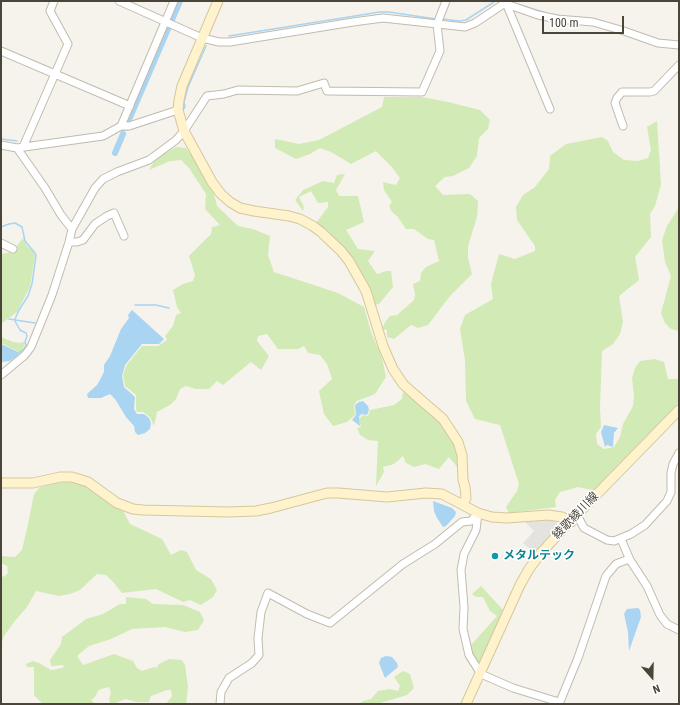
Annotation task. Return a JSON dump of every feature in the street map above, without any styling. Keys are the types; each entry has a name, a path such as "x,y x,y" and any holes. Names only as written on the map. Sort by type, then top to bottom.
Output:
{"street":[{"path":"20,148 68,44 50,11 54,1"},
{"path":"119,1 202,38 219,42 230,42 383,18 438,21 465,27 475,23 508,3"},
{"path":"121,126 174,1"},
{"path":"218,1 182,86 178,100 178,110 184,131 212,182 221,194 230,202 240,208 290,216 307,222 321,232 349,261 366,291 383,346 393,369 414,394 443,419 458,442 462,456 463,480 466,498 463,504"},
{"path":"1,375 25,355 31,347 52,295 72,229 95,188 103,179 149,160 184,131 207,96 224,94 238,90 297,91 324,83 327,91 422,92 440,51 438,21 446,1"},
{"path":"508,3 512,6 538,15 557,19 593,22 658,43 679,45"},
{"path":"508,3 550,108"},
{"path":"1,51 130,106"},
{"path":"623,126 615,103 622,92 654,91 679,65"},
{"path":"1,145 20,148 103,136 121,126 129,126 144,122 178,110"},
{"path":"20,148 61,215 72,229"},
{"path":"69,242 83,240 95,224 114,213 124,236"},
{"path":"1,243 13,249"},
{"name":"綾歌綾川線","path":"466,704 523,580 541,553 679,410"},
{"path":"1,483 33,483 72,476 88,482 121,505 133,509 143,510 228,512 256,510 272,508 327,494 338,493 388,497 426,493 442,494 478,513 498,518 556,516 574,518 584,528 607,540 614,541 631,534 645,525 667,501 671,492 671,473 673,464 679,453"},
{"path":"478,513 476,530 464,554 461,570 464,607 463,629 469,654 481,674 513,688 559,703 578,658 606,576 616,564 629,558"},
{"path":"220,704 221,692 229,678 252,663 259,655 258,638 261,612 268,593 307,614 330,623 403,564 435,544 462,522 471,520 478,513"},
{"path":"621,539 629,558 647,586 660,615 667,624 679,630"}],"green space":[{"path":"384,97 422,97 448,102 480,110 490,120 488,129 479,138 477,156 469,168 453,176 445,177 435,186 443,195 470,194 478,201 477,217 468,246 468,258 472,274 450,296 428,325 418,328 411,325 394,339 387,337 387,330 382,329 385,322 390,316 397,315 414,300 415,294 413,284 420,281 421,273 426,267 439,261 434,240 428,239 414,229 406,229 389,206 392,202 384,190 383,182 396,185 400,178 391,166 376,151 351,164 331,152 320,148 310,154 296,159 275,148 275,139 299,144 319,140 382,107"},
{"path":"657,121 661,184 655,206 650,214 651,237 635,257 639,280 619,296 623,322 620,334 613,344 602,351 600,408 601,427 596,434 597,444 604,449 614,447 620,437 623,424 633,406 634,396 632,378 635,368 640,361 655,359 664,362 668,379 679,379 679,406 597,491 578,487 560,492 555,500 556,507 509,513 506,507 517,491 519,484 500,425 475,419 466,401 465,360 460,329 465,315 493,299 491,284 499,254 515,259 535,251 535,246 517,220 516,207 523,195 535,187 549,169 550,156 566,144 602,137 608,141 613,152 624,160 638,161 648,158 651,150 647,127"},
{"path":"176,147 186,148 199,165 214,194 217,206 238,226 253,229 270,236 268,255 274,272 338,293 364,307 371,332 382,358 386,377 375,394 357,401 354,405 355,415 347,422 333,426 324,414 319,391 332,379 327,364 320,355 308,353 304,346 298,349 278,349 267,334 258,336 257,341 269,356 261,370 251,362 223,385 217,381 209,389 196,389 186,386 180,389 176,399 170,405 157,412 154,426 150,417 143,412 137,412 136,395 125,386 123,375 126,366 142,346 158,346 167,340 165,336 173,326 176,315 181,313 177,307 173,290 183,284 193,281 195,275 189,256 211,234 212,227 220,225 205,209 206,194 189,168 181,160 170,161 149,170 156,158"},
{"path":"345,174 336,190 339,196 358,196 364,222 346,230 358,249 375,251 368,261 377,274 391,271 393,287 379,304 375,305 368,287 316,223 328,207 328,202 318,203 311,191 299,197 304,207 303,211 295,200 303,190 323,181 334,183 337,175"},
{"path":"679,207 679,331 671,329 665,323 661,313 671,276 665,262 662,240 667,226"},
{"path":"23,238 35,256 30,287 17,312 1,324 1,254 12,252"},
{"path":"1,337 13,342 24,342 25,343 21,354 1,343"},
{"path":"403,392 439,421 451,436 457,453 458,468 449,457 439,469 425,464 414,467 406,463 403,456 394,464 383,467 384,472 376,486 378,441 368,440 360,435 357,428 361,427 359,419 363,415 368,416 370,410 394,405 402,399"},
{"path":"68,482 81,484 97,491 124,512 130,524 162,539 171,555 181,550 187,552 196,570 211,579 217,590 213,597 201,605 190,600 183,602 156,589 122,593 106,575 97,574 80,590 70,594 59,596 36,591 27,607 4,636 1,645 1,577 8,573 7,566 1,563 1,556 15,557 22,550 34,494 39,488 53,483"},
{"path":"481,586 504,611 480,664 472,654 471,645 497,616 490,611 483,597 476,597 472,594"},
{"path":"126,597 146,599 153,604 183,605 200,612 204,620 198,630 185,632 165,627 132,629 111,639 89,646 77,656 83,665 114,654 133,661 137,668 142,671 154,667 156,668 159,664 169,659 182,660 185,665 188,687 186,704 166,704 172,696 171,690 151,696 149,702 136,702 126,699 115,703 110,703 109,699 111,693 109,687 98,691 95,697 91,700 95,704 43,704 34,695 34,667 27,667 26,664 33,661 51,670 64,667 63,665 51,666 50,660 61,644 62,637 86,619 103,614 120,604 126,604"},
{"path":"403,671 410,674 414,688 407,695 377,704 359,704 363,701 371,699 378,691 390,689 398,691 400,686 394,677"}],"shaded area":[{"path":"549,518 555,521 558,528 536,555 523,543 534,531 524,521"}],"water":[{"path":"132,310 164,339 159,344 142,344 125,365 122,376 124,387 135,397 134,409 137,414 144,414 149,418 151,423 150,429 145,433 138,435 135,432 134,426 110,394 101,398 88,398 87,394 97,385 100,380 104,372 104,365 110,356 121,329 129,318 128,315"},
{"path":"1,344 18,352 19,354 10,361 1,362"},
{"path":"363,401 368,406 369,410 367,415 362,414 359,416 360,426 352,420 356,415 355,405"},
{"path":"604,425 618,428 614,433 613,447 607,445 605,447 601,432"},
{"path":"433,501 452,508 456,512 455,516 446,526 443,527 437,518 434,511"},
{"path":"638,608 640,610 641,617 629,651 628,632 624,614 627,609"},
{"path":"386,656 392,657 397,663 398,667 385,678 379,663 381,658"}],"waterway":[{"path":"128,122 180,1"},
{"path":"442,19 460,21 466,20 494,2"},
{"path":"514,3 546,13"},
{"path":"229,36 380,12 436,19"},
{"path":"550,14 562,16"},
{"path":"576,17 594,19"},
{"path":"182,111 185,107 184,102 188,87 206,46"},
{"path":"119,131 131,129 156,121"},
{"path":"115,153 123,134"},
{"path":"1,139 17,141"},
{"path":"28,142 38,142"},
{"path":"1,227 15,223 22,227 25,241 36,256 32,284 28,296 15,319"},
{"path":"135,305 156,305 169,308"},
{"path":"9,319 35,323"},
{"path":"15,321 20,330 26,333 27,336 24,349 17,354"}],"place":[{"name":"メタルテック","path":"495,556"}]}
